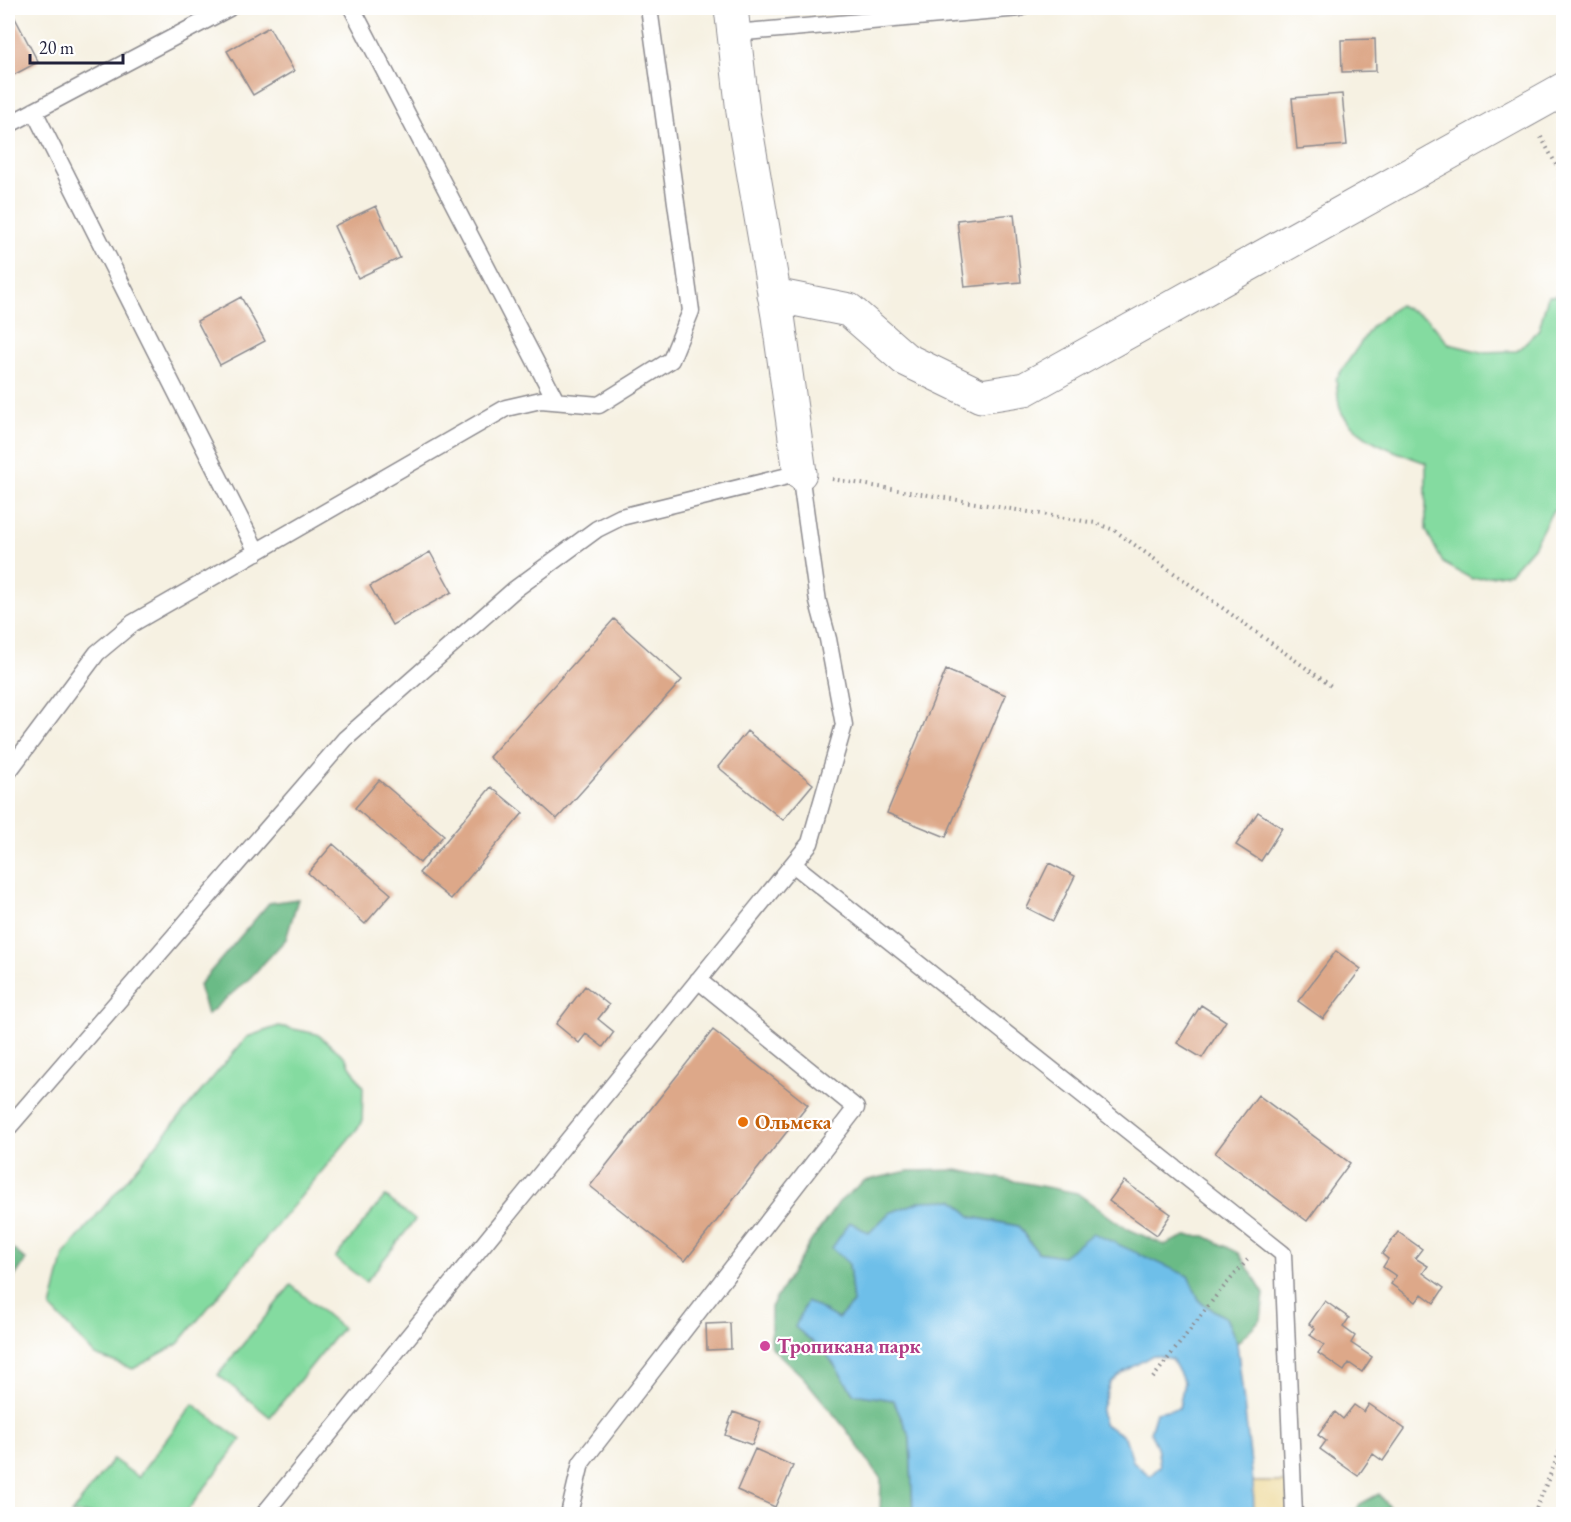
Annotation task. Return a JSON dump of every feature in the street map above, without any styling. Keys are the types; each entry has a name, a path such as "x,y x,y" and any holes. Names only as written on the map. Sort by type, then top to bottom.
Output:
{"street":[{"path":"732,20 743,112 774,295 800,473"},
{"path":"774,295 849,310 905,359 981,396 1025,389 1563,89"}],"lane":[{"path":"8,125 229,8"},
{"path":"352,8 556,401"},
{"path":"8,772 97,653 134,623 506,408 541,400 599,405 671,360 691,311 650,8"},
{"path":"732,20 1020,8"},
{"path":"34,111 257,552"},
{"path":"8,1128 345,739 514,590 597,529 621,517 800,473 818,602 828,639 844,725 810,843 264,1515"},
{"path":"793,864 1283,1254 1294,1515"},
{"path":"569,1515 581,1463 856,1108 698,980"}],"path":[{"path":"1527,110 1563,179"},
{"path":"800,473 1095,523 1114,530 1331,686"},
{"path":"1153,1378 1216,1296 1265,1239"},
{"path":"1534,1515 1563,1441"}],"green space":[{"path":"1563,295 1563,505 1552,512 1533,547 1510,573 1472,579 1443,563 1426,530 1426,463 1381,445 1351,424 1343,415 1340,407 1336,379 1372,326 1399,305 1428,319 1449,344 1481,352 1517,351 1539,329 1548,296"},
{"path":"298,899 286,939 250,978 207,1015 199,985 269,903"},
{"path":"279,1026 317,1034 345,1057 363,1087 362,1123 178,1344 133,1369 95,1355 51,1308 64,1254 247,1037"},
{"path":"957,1170 1077,1193 1124,1227 1164,1245 1186,1236 1205,1236 1239,1253 1264,1294 1261,1319 1237,1343 1226,1318 1200,1302 1188,1276 1037,1252 1018,1226 972,1217 953,1200 849,1264 853,1303 838,1319 795,1327 826,1353 854,1394 893,1400 910,1437 913,1514 880,1514 881,1479 845,1428 803,1377 771,1347 771,1307 811,1241 839,1202 864,1181 908,1171"},
{"path":"385,1196 415,1220 366,1282 335,1258"},
{"path":"8,1245 26,1260 9,1285 8,1298"},
{"path":"291,1285 342,1328 270,1417 218,1375"},
{"path":"193,1404 241,1440 185,1514 71,1514 113,1459 138,1477"},
{"path":"1379,1494 1392,1510 1391,1514 1354,1514 1360,1504"}],"sand":[{"path":"1253,1482 1288,1482 1289,1514 1254,1514"}],"water":[{"path":"953,1200 972,1217 1018,1226 1037,1252 1063,1256 1093,1233 1188,1276 1200,1302 1226,1318 1237,1343 1253,1482 1254,1514 913,1514 910,1437 893,1400 854,1394 826,1353 795,1327 807,1301 838,1319 853,1303 849,1264 832,1248 850,1222 869,1233 889,1213 922,1201","holes":["1153,1355 1172,1359 1184,1382 1179,1408 1156,1412 1150,1432 1157,1447 1160,1466 1150,1476 1133,1461 1125,1437 1104,1424 1101,1411 1110,1383 1123,1372"]}],"building":[{"path":"14,16 38,62 8,78 8,19"},
{"path":"269,27 294,71 253,95 227,51"},
{"path":"1375,39 1376,71 1342,72 1341,40"},
{"path":"1342,94 1347,145 1297,149 1292,98"},
{"path":"376,206 400,258 358,278 334,226"},
{"path":"1014,214 1021,282 965,287 957,220"},
{"path":"241,297 265,341 220,365 197,321"},
{"path":"430,552 452,592 392,625 370,586"},
{"path":"614,619 682,680 557,819 489,757"},
{"path":"946,670 1006,695 946,837 887,813"},
{"path":"747,731 813,784 783,820 718,767"},
{"path":"379,780 444,835 420,863 355,808"},
{"path":"491,787 523,813 451,899 419,873"},
{"path":"1258,812 1282,828 1261,861 1236,845"},
{"path":"333,844 391,894 365,924 308,873"},
{"path":"1049,863 1075,876 1053,921 1027,908"},
{"path":"1336,951 1361,969 1323,1019 1298,1001"},
{"path":"585,986 609,1005 598,1019 614,1032 603,1047 586,1034 579,1043 556,1024"},
{"path":"1201,1005 1226,1021 1202,1058 1177,1043"},
{"path":"713,1030 808,1105 685,1261 590,1186"},
{"path":"1258,1095 1350,1163 1307,1221 1215,1153"},
{"path":"1124,1181 1171,1214 1157,1235 1109,1201"},
{"path":"1398,1232 1422,1249 1415,1258 1428,1266 1423,1273 1444,1288 1434,1303 1422,1294 1416,1302 1391,1284 1396,1276 1383,1267 1388,1259 1382,1254"},
{"path":"1325,1301 1349,1318 1343,1327 1355,1336 1351,1343 1372,1357 1362,1372 1349,1363 1344,1371 1318,1353 1324,1345 1310,1335 1315,1328 1309,1324"},
{"path":"730,1323 731,1349 707,1350 706,1324"},
{"path":"1369,1404 1405,1429 1383,1461 1373,1454 1358,1476 1320,1449 1326,1441 1318,1435 1335,1412 1343,1419 1354,1405 1364,1412"},
{"path":"733,1412 761,1422 752,1445 725,1435"},
{"path":"755,1449 793,1466 775,1507 737,1490"}],"place":[{"name":"Ольмека","path":"743,1122"},
{"name":"Тропикана парк","path":"765,1346"}]}
